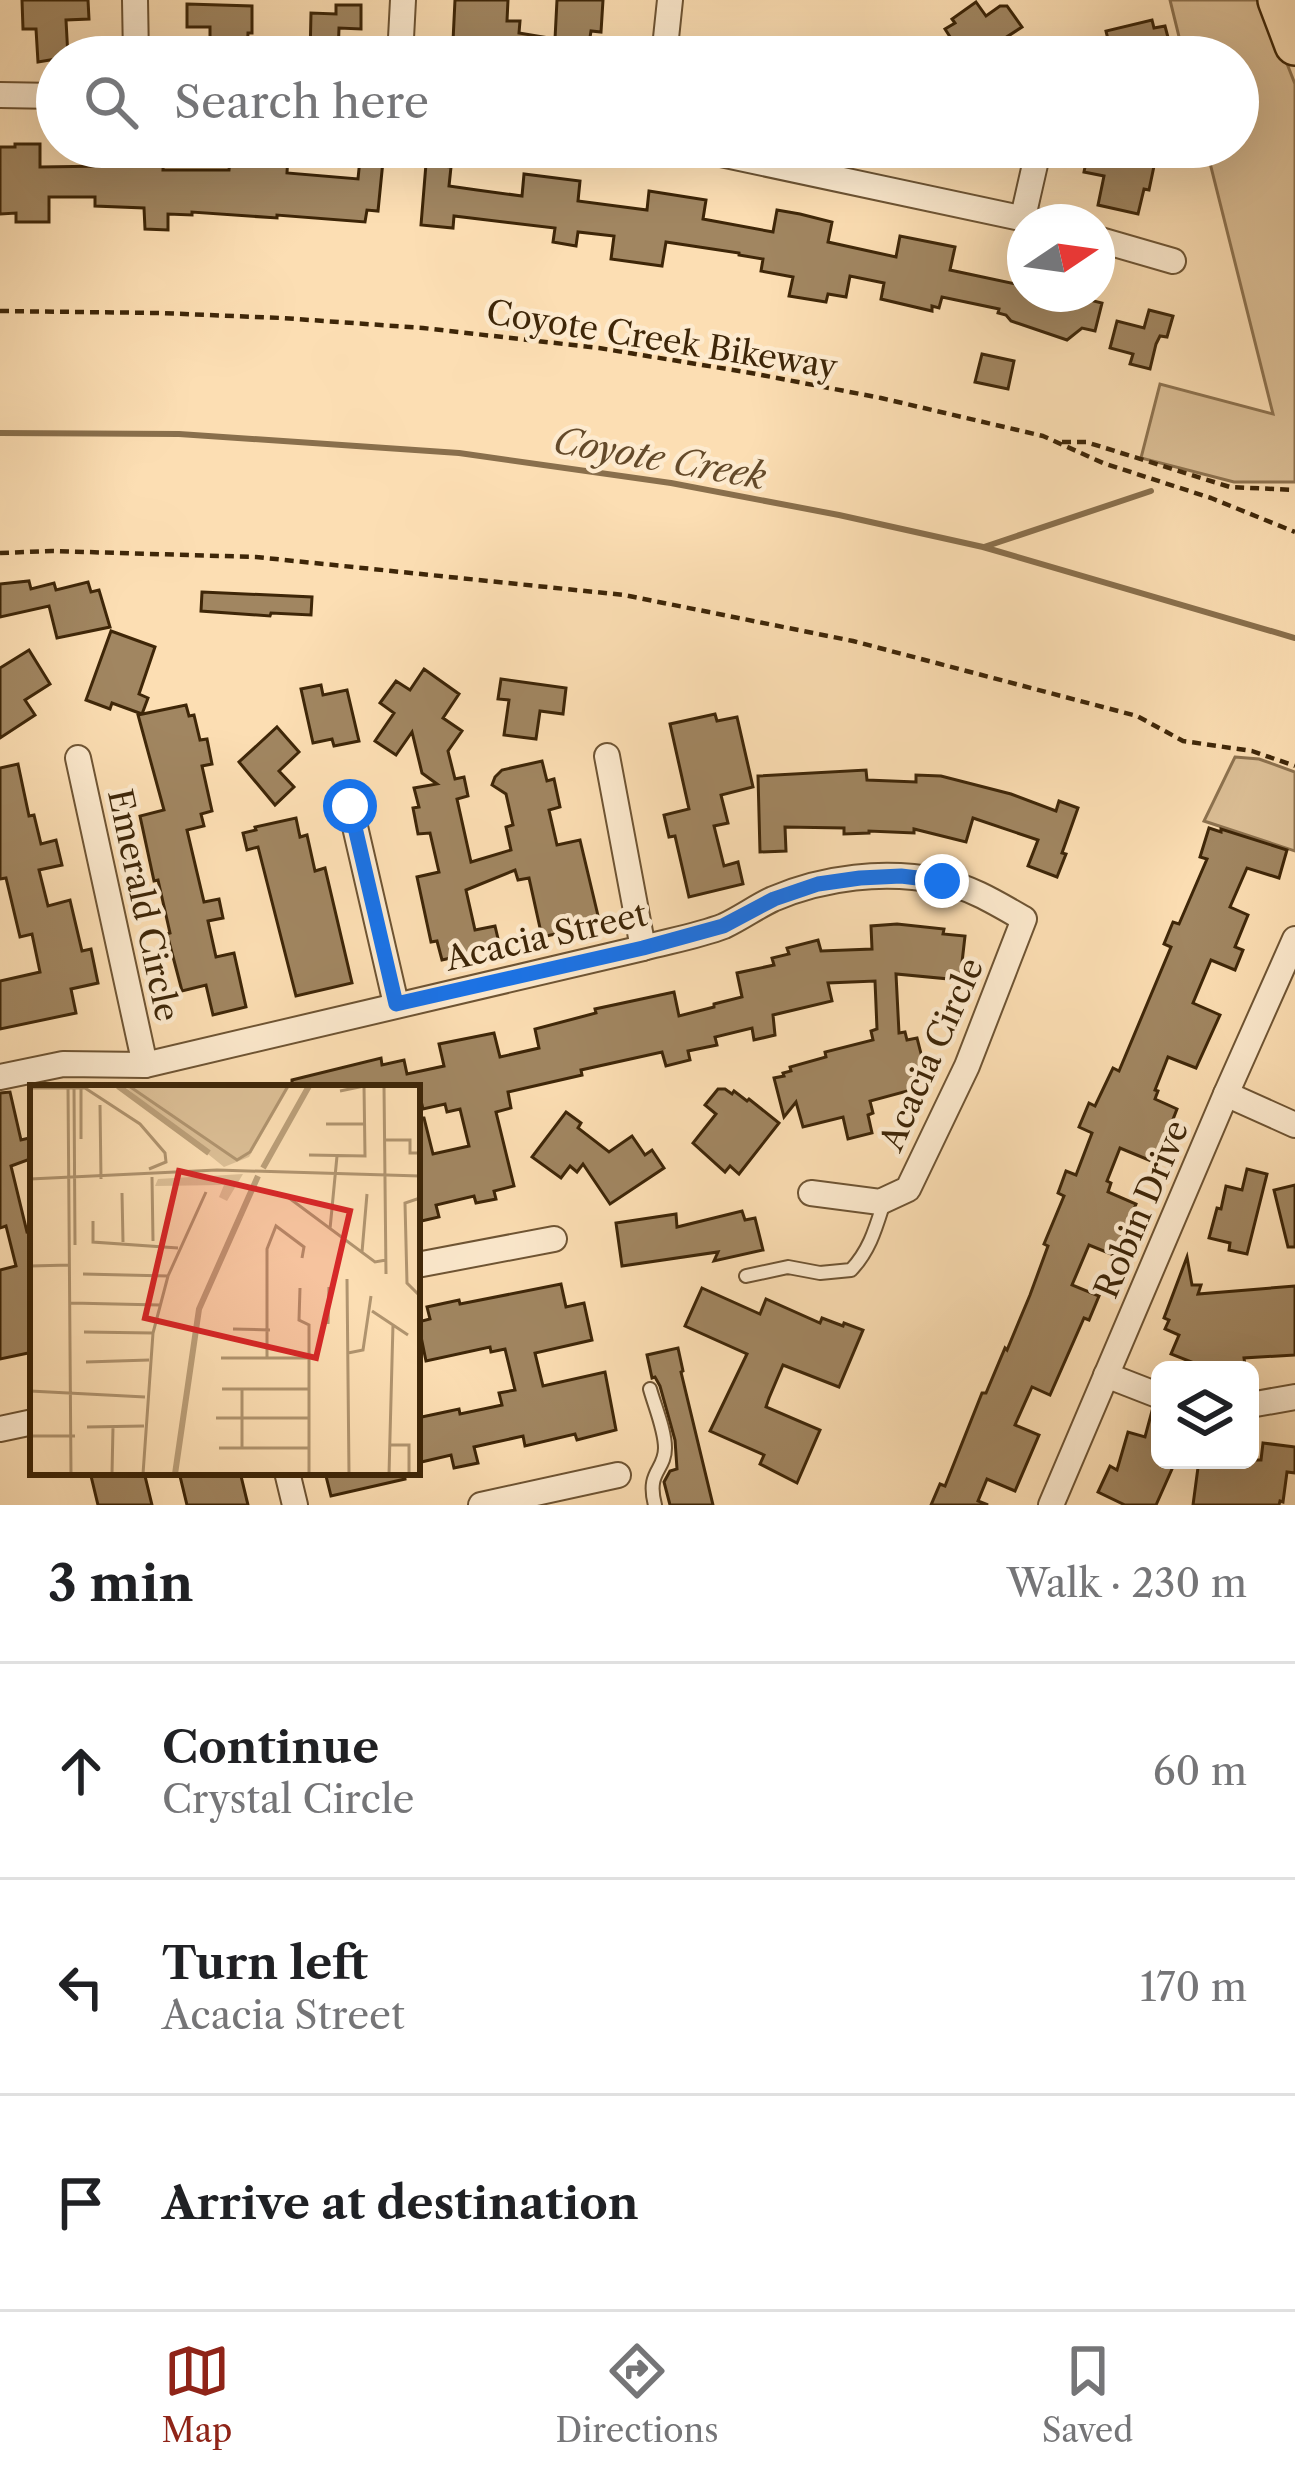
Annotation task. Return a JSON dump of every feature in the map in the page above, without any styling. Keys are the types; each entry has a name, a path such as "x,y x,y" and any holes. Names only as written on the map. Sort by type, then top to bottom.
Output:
{"main road":[{"path":"1278,0 1295,45"}],"street":[{"path":"135,0 136,36"},
{"path":"401,36 403,0"},
{"path":"666,36 670,0"},
{"path":"0,95 36,96"},
{"path":"787,168 1007,215"},
{"path":"1033,204 1037,168"},
{"path":"1115,244 1173,261"},
{"path":"607,755 643,948"},
{"name":"Emerald Circle","path":"78,758 145,1065"},
{"path":"350,806 396,1004"},
{"name":"Acacia Street","path":"0,1077 63,1064 145,1065 643,948 723,926 774,899 818,884 901,876 942,881 1024,919"},
{"name":"Acacia Circle","path":"884,1201 908,1189 967,1066 1024,919"},
{"name":"Robin Drive","path":"1051,1505 1295,939"},
{"path":"1226,1094 1295,1125"},
{"path":"811,1193 884,1201"},
{"path":"420,1264 554,1239"},
{"path":"1106,1375 1151,1392"},
{"path":"1259,1403 1295,1397"},
{"path":"0,1429 30,1423"},
{"path":"287,1475 295,1505"},
{"path":"481,1505 618,1475"}],"lane":[{"path":"746,1276 788,1267 820,1273 851,1270 874,1236 884,1201"},
{"path":"650,1389 665,1445 652,1482 656,1505"}],"path":[{"name":"Coyote Creek Bikeway","path":"0,311 282,318 599,348 881,398 1059,442 1102,463 1211,498 1295,532"},
{"path":"1059,442 1086,442 1230,487 1295,490"},
{"path":"0,553 256,556 624,595 853,641 1137,716 1184,741 1252,751 1295,766"}],"shaded area":[{"path":"1170,0 1262,0 1295,84 1295,482 1234,482 1141,458 1160,384 1273,414 1211,168 1259,168 1259,36 1179,36"},
{"path":"1235,757 1259,759 1295,772 1295,851 1204,821"}],"building":[{"path":"22,0 88,0 89,19 66,20 67,36 36,36 36,29 23,29"},
{"path":"455,0 508,0 507,21 520,21 519,33 537,36 453,36"},
{"path":"557,0 603,0 601,32 591,31 590,36 555,36"},
{"path":"976,2 986,16 1007,6 1022,27 1008,36 950,36 945,29 955,23 952,19"},
{"path":"187,4 252,6 252,33 248,36 210,36 210,27 187,27"},
{"path":"336,5 361,5 361,29 339,28 339,36 310,36 311,13 336,14"},
{"path":"1152,20 1154,28 1165,26 1168,36 1107,36 1106,31"},
{"path":"36,144 36,168 287,168 287,173 358,179 359,168 382,168 378,211 367,210 365,222 168,214 168,230 145,229 144,208 95,206 95,197 49,197 49,222 16,222 16,213 0,214 0,147"},
{"path":"426,168 451,168 449,186 522,196 524,174 580,181 578,201 647,210 649,191 706,200 703,219 773,232 777,210 800,214 832,222 828,242 896,257 900,236 955,247 950,270 1007,282 1007,312 1100,312 1095,331 1082,328 1067,340 1011,321 999,309 942,297 939,308 932,306 932,311 881,299 884,283 850,276 846,297 828,294 826,302 789,296 793,277 761,271 763,259 739,253 666,242 662,266 611,259 614,236 578,232 576,246 553,242 555,228 454,216 453,228 421,225"},
{"path":"1085,168 1154,168 1138,214 1115,209 1115,204 1098,204 1104,176 1084,172"},
{"path":"1149,310 1173,316 1167,337 1160,336 1156,344 1150,369 1130,364 1133,354 1110,348 1117,321 1144,328"},
{"path":"982,354 1014,361 1008,389 975,382"},
{"path":"29,581 31,589 54,583 56,590 88,582 91,592 99,590 110,627 57,638 49,606 0,617 0,584"},
{"path":"202,592 312,597 311,615 201,611"},
{"path":"111,631 155,647 139,694 148,698 142,714 86,700"},
{"path":"29,650 50,684 25,700 35,715 0,738 0,668"},
{"path":"424,669 459,694 443,718 462,731 448,751 455,779 464,777 468,796 457,799 471,862 511,850 506,827 513,825 506,794 492,785 495,777 502,770 542,761 547,781 554,779 560,807 549,810 557,845 580,840 600,924 542,937 529,878 518,880 515,870 466,890 475,930 495,926 500,947 442,960 437,941 431,942 417,877 439,872 430,833 418,834 413,808 419,807 414,788 437,784 422,773 412,732 396,755 375,741 394,713 380,703 396,681 410,690"},
{"path":"501,679 566,688 563,714 540,711 536,739 504,735 509,700 498,699"},
{"path":"321,685 323,695 347,690 359,741 334,746 332,739 313,743 301,689"},
{"path":"186,705 189,716 194,715 200,740 207,739 212,764 202,766 212,811 201,814 204,826 187,830 204,902 219,899 223,918 208,921 216,957 234,953 246,1007 213,1015 206,985 182,991 140,816 164,810 138,715"},
{"path":"715,714 717,721 737,717 753,787 721,795 728,823 714,826 724,866 738,862 743,884 689,897 675,836 669,837 664,815 689,809 670,724"},
{"path":"277,727 299,752 279,771 294,787 275,805 239,762"},
{"path":"18,764 29,816 34,815 41,844 56,840 62,865 39,870 48,906 70,900 82,951 91,949 98,983 71,989 76,1013 0,1029 0,981 40,972 32,934 20,937 6,878 0,879 0,768"},
{"path":"866,770 867,780 916,782 916,775 941,776 1056,811 1059,801 1078,808 1057,877 1028,866 1038,840 973,818 966,842 914,829 914,833 844,834 844,828 785,827 786,851 760,852 758,776"},
{"path":"296,818 300,837 307,835 315,871 325,868 352,983 296,996 258,847 247,850 243,833"},
{"path":"1209,828 1287,850 1279,878 1247,868 1230,907 1248,915 1235,947 1243,950 1235,970 1211,960 1193,1003 1220,1015 1196,1068 1168,1057 1155,1099 1177,1109 1156,1163 1120,1148 1107,1181 1111,1183 1108,1192 1136,1204 1116,1256 1089,1245 1072,1285 1099,1296 1089,1320 1084,1318 1050,1395 1032,1387 1015,1425 1039,1435 1015,1491 987,1479 978,1501 988,1505 931,1505 940,1484 945,1486 982,1393 1030,1295 1064,1196 1058,1193 1066,1171 1076,1175 1092,1133 1079,1127 1113,1068 1119,1071 1171,947 1164,944 1173,922 1179,924 1207,859 1200,857"},
{"path":"871,926 944,929 943,934 965,936 960,980 896,974 899,1033 905,1032 907,1040 917,1038 926,1073 912,1076 915,1089 870,1101 872,1133 848,1139 843,1117 803,1127 796,1102 784,1117 774,1078 784,1076 790,1067 826,1057 825,1052 873,1040 871,1031 877,1029 875,981 828,983 832,1001 773,1015 775,1035 754,1040 752,1028 715,1037 717,1045 688,1051 690,1060 666,1066 662,1052 508,1092 511,1108 496,1112 514,1186 494,1191 496,1199 476,1203 474,1196 436,1205 439,1217 420,1221 420,1118 424,1118 433,1154 469,1146 460,1109 447,1112 445,1104 423,1109 420,1085 292,1085 292,1080 381,1058 382,1065 404,1060 407,1074 444,1066 439,1044 494,1033 500,1057 539,1048 535,1029 596,1013 595,1009 674,992 679,1016 714,1007 742,997 737,973 774,965 772,958 789,954 787,948 818,940 821,951 872,949"},
{"path":"718,1089 749,1099 779,1123 739,1174 730,1166 725,1172 693,1143 716,1114 705,1105"},
{"path":"10,1092 21,1140 30,1142 30,1159 11,1166 30,1232 30,1353 0,1359 0,1270 16,1266 6,1226 0,1228 0,1093"},
{"path":"566,1112 609,1152 632,1136 645,1155 652,1150 664,1168 610,1204 583,1164 577,1172 570,1166 561,1178 532,1157"},
{"path":"1247,1169 1267,1174 1247,1254 1209,1238 1226,1186 1242,1190"},
{"path":"1295,1185 1295,1247 1288,1247 1274,1190"},
{"path":"742,1211 745,1220 755,1218 763,1250 714,1261 718,1252 622,1266 616,1223 676,1214 677,1227"},
{"path":"1187,1257 1192,1285 1201,1285 1198,1294 1295,1286 1295,1355 1189,1361 1171,1354 1179,1335 1165,1329 1169,1320 1164,1318"},
{"path":"561,1284 566,1307 584,1303 592,1340 535,1353 543,1386 605,1372 616,1430 577,1440 575,1434 525,1446 523,1436 474,1447 478,1463 454,1468 451,1455 420,1462 420,1417 502,1405 499,1393 515,1390 505,1349 491,1352 490,1347 426,1361 420,1322 430,1319 427,1307 459,1300 460,1304"},
{"path":"702,1288 760,1314 766,1299 820,1323 822,1318 863,1330 839,1387 783,1365 766,1407 820,1430 797,1483 760,1464 764,1455 710,1431 747,1354 685,1326"},
{"path":"678,1348 713,1505 670,1505 664,1482 677,1469 675,1440 647,1355"},
{"path":"1151,1415 1151,1469 1172,1469 1156,1505 1125,1505 1098,1492 1110,1466 1117,1470 1128,1432 1145,1437"},
{"path":"1263,1443 1295,1447 1295,1473 1287,1472 1279,1505 1193,1505 1198,1469 1259,1469"},
{"path":"145,1475 152,1505 98,1505 91,1476"},
{"path":"180,1475 241,1475 248,1505 187,1505"},
{"path":"326,1475 404,1475 405,1479 331,1496"}],"waterway":[{"name":"Coyote Creek","path":"0,433 179,434 459,453 671,483 983,547 1295,638"},
{"path":"984,547 1151,491"}],"route":[{"path":"350,806 396,1004 723,926 774,899 818,884 901,876 942,881"}]}
